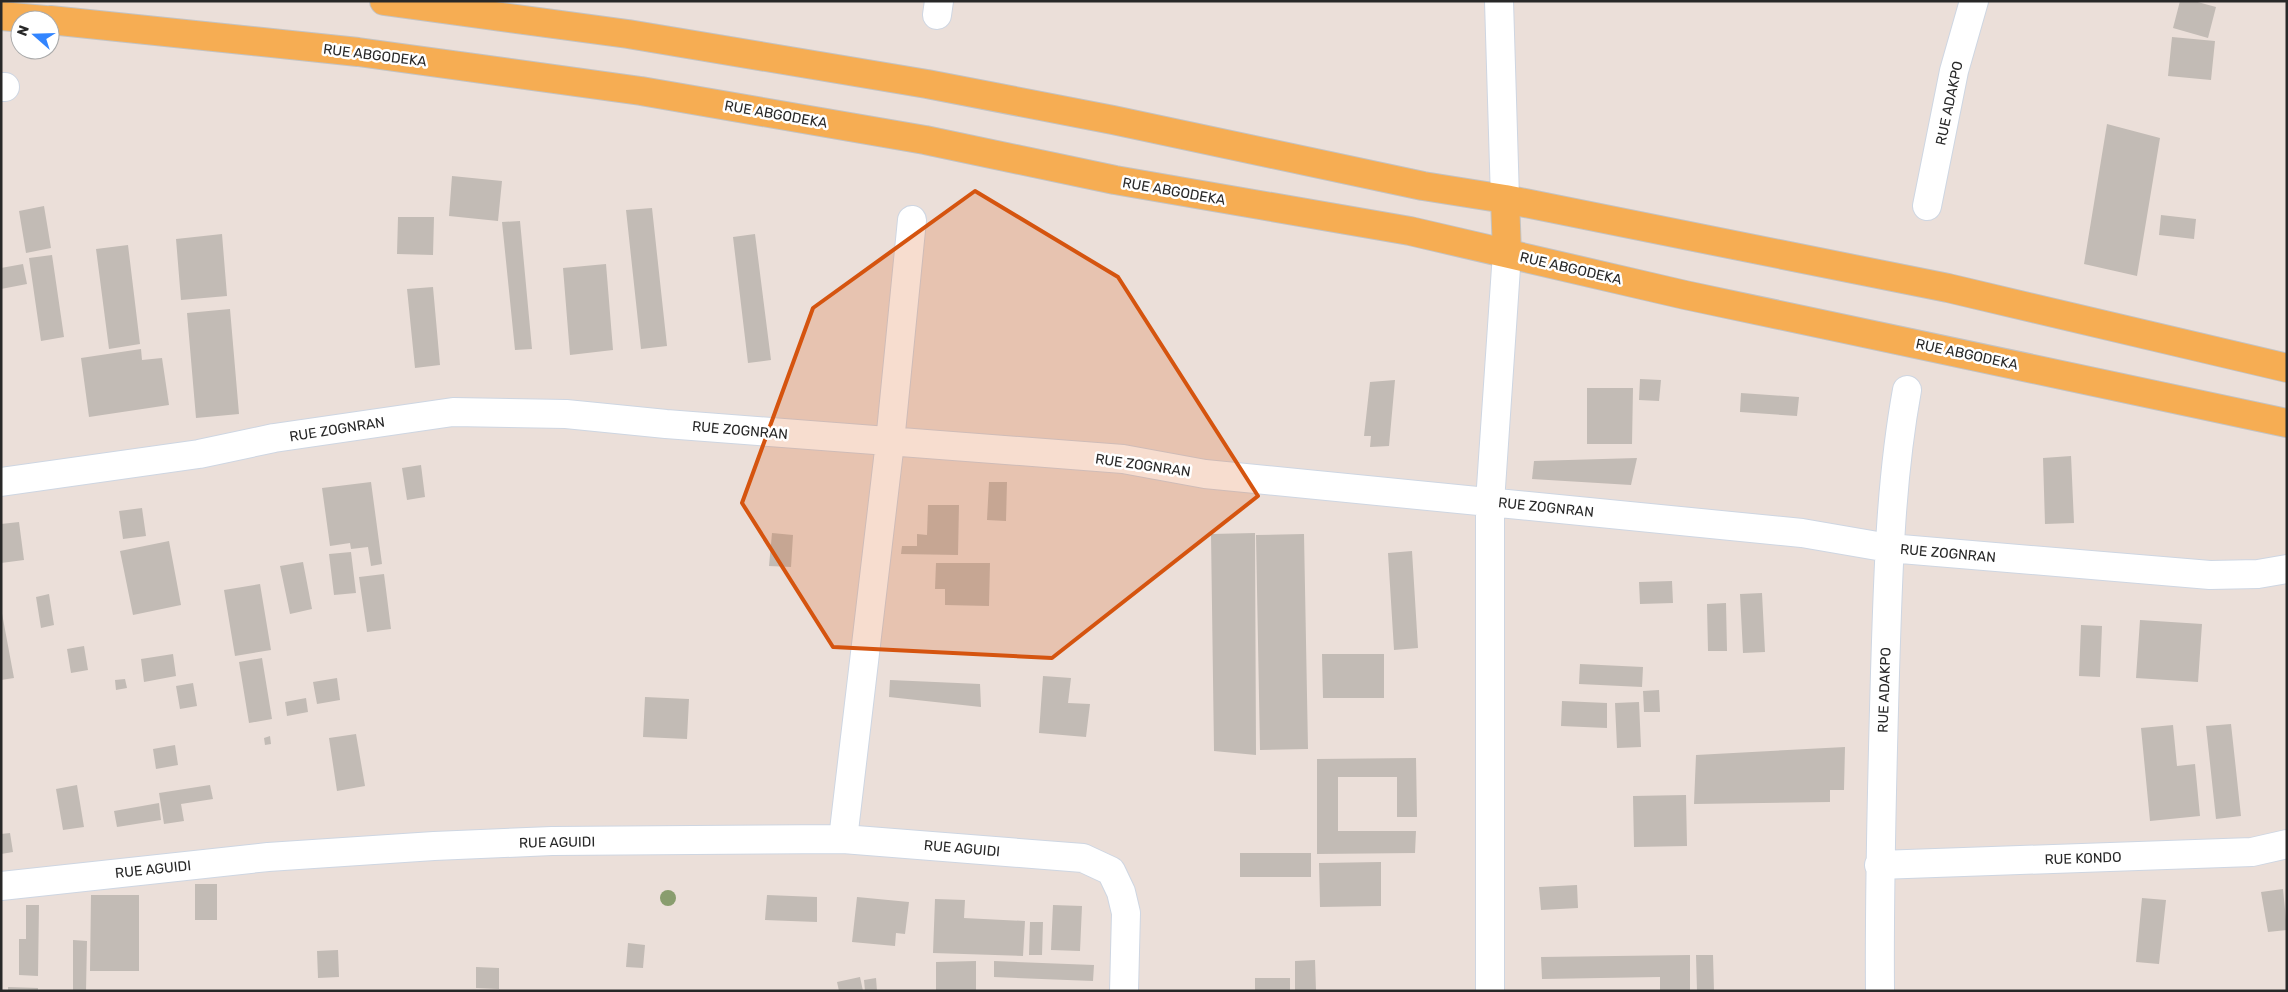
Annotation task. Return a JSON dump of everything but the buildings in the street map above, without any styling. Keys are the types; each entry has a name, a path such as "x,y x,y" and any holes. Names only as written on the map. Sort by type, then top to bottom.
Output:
{"main road":[{"path":"384,1 628,34 927,84 1122,122 1423,186 1505,198 1948,288 2287,368"},
{"name":"RUE ABGODEKA","path":"60,21 358,52 641,91 925,140 1114,180 1410,231 1685,295 2287,423"},
{"path":"1505,198 1507,253"}],"street":[{"path":"1499,1 1505,198"},
{"name":"RUE ADAKPO","path":"1926,206 1954,71 1974,1"},
{"path":"843,839 890,442 912,220"},
{"path":"1490,991 1490,502 1507,253"},
{"name":"RUE ADAKPO","path":"1880,991 1879,865 1889,548 1902,420 1907,390"},
{"name":"RUE ZOGNRAN","path":"1,482 199,454 284,437 453,412 566,414 666,424 1123,459 1205,474 1802,533 1889,548 2210,574 2258,574 2287,569"},
{"name":"RUE AGUIDI","path":"1,886 268,857 434,846 552,842 843,839 1083,858 1111,871 1121,892 1126,914 1124,991"},
{"name":"RUE KONDO","path":"1879,865 2252,852 2287,844"}],"highlighted area":[{"path":"975,191 1118,277 1258,496 1052,658 833,647 742,503 813,308"}]}
